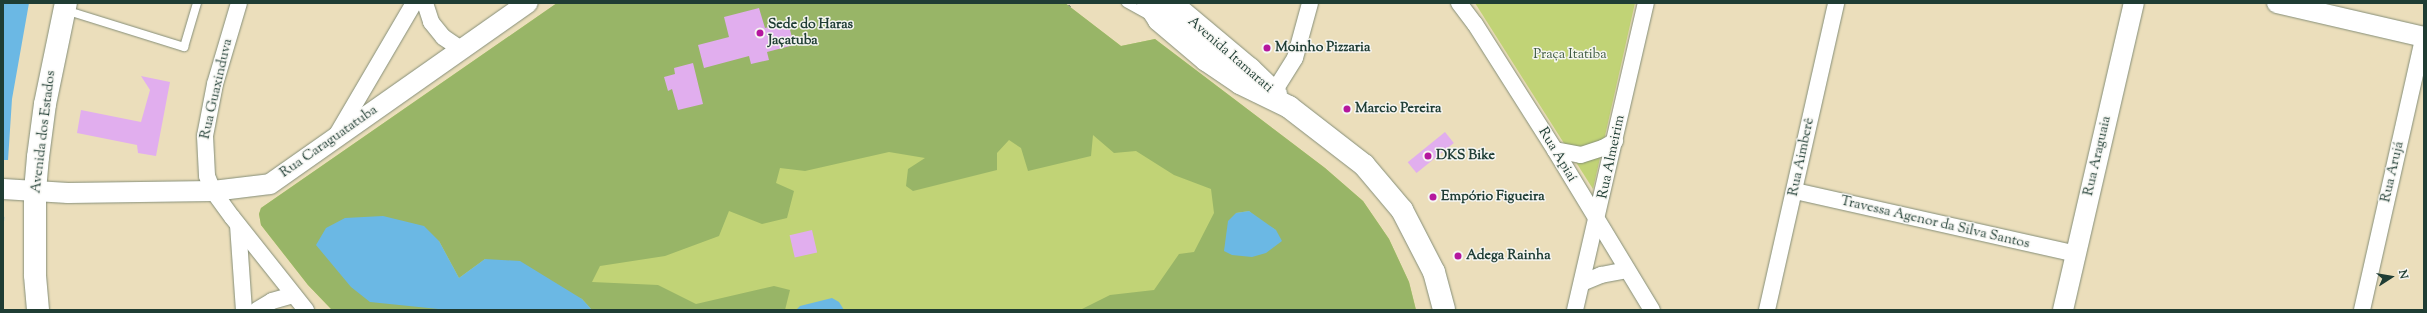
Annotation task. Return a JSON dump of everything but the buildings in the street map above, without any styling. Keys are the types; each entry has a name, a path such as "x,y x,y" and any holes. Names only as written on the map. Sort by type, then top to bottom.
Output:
{"main road":[{"name":"Avenida dos Estados","path":"38,310 18,190 45,104 65,7"},
{"name":"Avenida Itamarati","path":"1159,9 1206,60 1240,83 1272,95 1290,107 1364,165 1402,210 1434,272 1444,310"}],"street":[{"name":"Rua Guaxinduva","path":"239,3 215,84 205,136 204,162 213,191 306,310"},
{"path":"335,139 414,3"},
{"path":"425,3 430,22 443,37 462,50"},
{"name":"Rua Caraguatatuba","path":"18,190 68,193 213,191 270,184 528,3"},
{"path":"1272,95 1295,58 1310,3"},
{"name":"Rua Apiaí","path":"1459,3 1475,24 1555,150 1652,310"},
{"name":"Rua Almeirim","path":"1575,310 1597,221 1646,3"},
{"name":"Rua Aimberê","path":"1767,310 1795,191 1836,3"},
{"name":"Rua Araguaia","path":"2063,310 2134,3"},
{"path":"2277,3 2424,36"},
{"name":"Rua Arujá","path":"2362,310 2424,36"},
{"path":"1555,150 1581,155 1603,148 1615,141"},
{"name":"Travessa Agenor da Silva Santos","path":"1795,191 2076,254"},
{"path":"238,224 244,310"},
{"path":"1582,283 1601,275 1627,270"},
{"path":"257,310 272,301 294,295"}],"lane":[{"path":"65,7 184,47 197,3"},
{"path":"1126,3 1138,12 1159,9"}],"green space":[{"path":"557,3 1065,3 1121,46 1155,39 1325,168 1363,201 1389,239 1409,282 1416,310 332,310 308,285 261,225 259,214 261,208"},
{"path":"557,3 1065,3 1121,46 1155,39 1325,168 1363,201 1389,239 1409,282 1416,310 1080,310 1110,295 1154,290 1179,254 1194,252 1214,213 1211,189 1174,175 1136,151 1114,153 1093,135 1091,156 1028,171 1021,148 1009,140 997,153 997,170 913,191 906,186 908,169 925,158 889,152 805,171 780,168 776,183 794,191 787,218 762,224 729,211 719,236 665,256 600,266 592,282 658,285 696,304 774,286 790,290 785,310 592,310 582,299 485,259 459,278 439,241 443,309 448,310 332,310 308,285 261,225 259,214 261,208","holes":["1249,211 1262,222 1276,230 1236,213"]},
{"name":"Praça Itatiba","path":"1475,3 1635,3 1593,189"}],"water":[{"path":"3,3 29,3 12,99 4,222 4,310"},
{"path":"1249,211 1276,230 1282,241 1266,253 1252,257 1232,255 1224,251 1228,221 1236,213"},
{"path":"383,216 424,226 439,241 459,278 485,259 520,261 582,299 592,310 448,310 370,302 351,287 316,245 326,228 345,218"},
{"path":"832,298 839,302 844,310 796,310 800,306"}],"pier":[{"path":"3,160 9,160 6,218 3,216"}],"place":[{"name":"Sede do Haras Jaçatuba","path":"760,33"},
{"name":"Moinho Pizzaria","path":"1267,48"},
{"name":"Marcio Pereira","path":"1347,109"},
{"name":"DKS Bike","path":"1428,156"},
{"name":"Empório Figueira","path":"1433,197"},
{"name":"Adega Rainha","path":"1458,256"}]}
